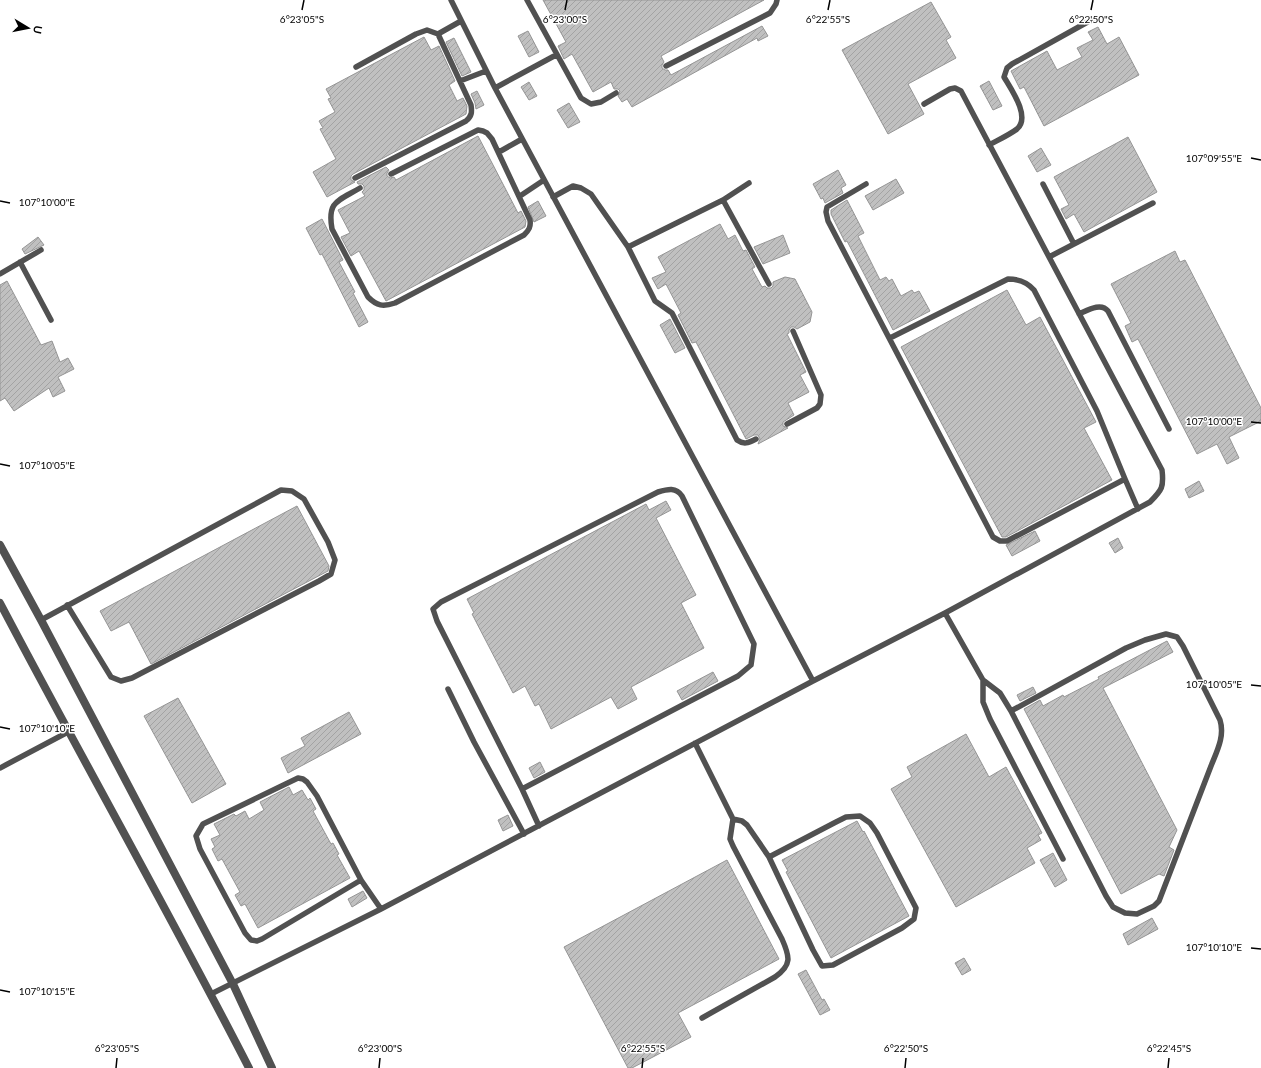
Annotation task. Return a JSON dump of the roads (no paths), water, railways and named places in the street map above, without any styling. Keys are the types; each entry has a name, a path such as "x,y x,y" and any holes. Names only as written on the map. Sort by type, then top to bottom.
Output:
{"street":[{"path":"0,545 233,984 272,1068"},
{"path":"0,603 250,1068"}],"lane":[{"path":"451,0 522,139 813,681"},
{"path":"527,0 581,98 591,104 601,102 616,93"},
{"path":"666,66 770,13 777,0"},
{"path":"989,145 1016,129 1020,125 1021,121 1022,110 1004,78 1007,68 1093,19"},
{"path":"438,34 461,21"},
{"path":"354,178 466,121 470,118 472,113 471,105 438,34 426,30 416,34 356,67"},
{"path":"495,88 556,54"},
{"path":"460,82 486,70"},
{"path":"211,994 381,909 813,681 946,613 1138,509 1150,502 1160,491 1163,484 1162,470 961,91 958,89 950,89 924,104"},
{"path":"360,188 336,202 331,208 330,219 332,229 368,297 379,305 387,306 395,303 524,235 530,226 530,220 520,196 499,152 492,140 483,131 478,130 391,174"},
{"path":"499,152 522,139"},
{"path":"520,196 544,180"},
{"path":"628,247 723,200 748,184"},
{"path":"866,184 827,207 826,212 828,221 993,537 1000,541 1007,541 1124,479"},
{"path":"1043,184 1074,244"},
{"path":"553,197 573,186 581,188 591,194 628,247 655,301 672,313 737,440 743,444 746,444 756,439"},
{"path":"723,200 769,284"},
{"path":"1049,257 1153,203"},
{"path":"0,274 41,250"},
{"path":"20,262 51,320"},
{"path":"890,338 1008,279 1014,279 1029,284 1034,290 1098,411 1124,479 1138,509"},
{"path":"1079,314 1100,306 1106,307 1169,429"},
{"path":"787,424 818,408 821,395 793,331"},
{"path":"522,789 738,676 750,665 754,644 680,492 669,489 658,492 441,602 433,609 437,621 522,789 539,826"},
{"path":"41,620 67,605 281,490 292,491 304,499 328,542 335,560 331,574 319,581 132,678 121,681 112,677 67,605"},
{"path":"946,613 982,680 984,702 990,719 1063,859"},
{"path":"982,680 1000,693 1011,710 1113,907 1125,913 1137,914 1154,906 1159,901 1219,745 1222,730 1220,720 1183,646 1177,638 1166,634 1126,648 1011,710"},
{"path":"448,689 474,742 524,834"},
{"path":"0,768 68,732"},
{"path":"695,743 733,819 730,838 733,846 782,939 788,952 789,961 784,970 775,977 702,1018"},
{"path":"361,880 262,939 257,941 251,940 245,932 200,849 196,836 204,824 298,778 303,779 317,796 361,880 381,909"},
{"path":"733,819 742,821 747,825 769,857 815,955 822,966 833,965 902,928 914,919 916,908 884,845 870,823 860,816 846,817 769,857"}]}
